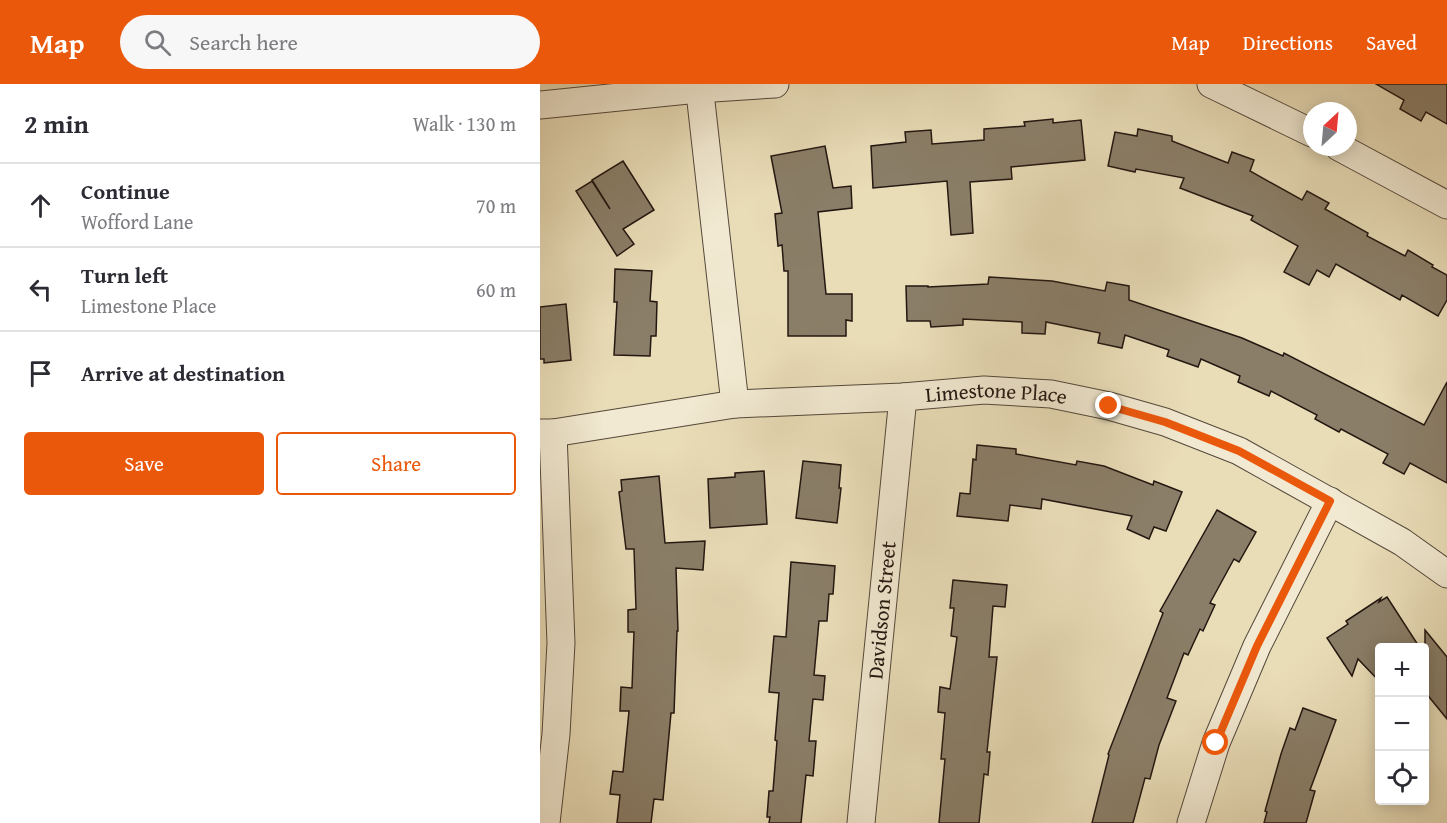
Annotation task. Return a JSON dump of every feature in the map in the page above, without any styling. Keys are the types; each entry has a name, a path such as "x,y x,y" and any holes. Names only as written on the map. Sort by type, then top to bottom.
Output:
{"street":[{"path":"540,105 698,86 775,84"},
{"path":"1211,84 1303,130"},
{"path":"698,86 735,404"},
{"path":"1356,156 1447,205"},
{"name":"Limestone Place","path":"547,433 735,404 903,397 984,390 1051,394 1109,406 1165,422 1239,451 1402,542 1447,574"},
{"name":"Davidson Street","path":"861,823 903,397"},
{"path":"546,823 556,734 561,643 547,433"},
{"path":"1191,823 1216,743 1257,646 1330,501"}],"building":[{"path":"1376,84 1447,84 1447,124 1426,112 1421,121 1400,109 1404,100"},
{"path":"1053,119 1053,123 1081,120 1085,160 1011,167 1012,179 970,182 973,233 951,235 947,181 873,188 871,146 906,142 905,132 931,130 932,144 984,140 984,129 1025,126 1024,122"},
{"path":"1138,129 1172,136 1172,141 1228,163 1232,152 1254,160 1250,171 1302,200 1307,191 1329,203 1325,209 1368,233 1367,236 1405,256 1408,250 1433,265 1432,267 1447,275 1447,300 1438,316 1402,295 1400,300 1336,264 1329,277 1317,270 1309,285 1284,272 1298,246 1251,220 1253,216 1180,188 1184,178 1108,166 1115,132 1137,136"},
{"path":"825,146 833,188 851,186 852,208 818,212 826,294 852,294 852,321 846,320 846,336 788,336 788,271 784,271 782,245 778,246 775,214 782,213 771,156"},
{"path":"623,161 654,210 623,229 634,244 617,256 576,191 592,181 610,209 592,180"},
{"path":"615,269 652,271 650,301 657,302 656,336 651,336 650,356 614,355 617,302 614,302"},
{"path":"989,277 1052,281 1105,291 1107,282 1129,286 1129,300 1242,338 1283,356 1284,353 1424,425 1447,382 1447,483 1410,463 1404,474 1383,463 1388,454 1341,429 1339,432 1315,419 1317,415 1271,391 1269,396 1238,382 1240,376 1201,359 1198,367 1167,356 1169,350 1125,335 1122,348 1098,343 1100,333 1046,322 1045,334 1022,333 1022,322 963,319 963,325 931,327 930,321 907,321 906,286 988,284"},
{"path":"566,304 571,360 544,363 544,359 540,359 540,307"},
{"path":"977,445 1016,449 1016,454 1076,465 1077,461 1104,466 1153,485 1154,481 1182,492 1166,531 1154,527 1149,539 1127,529 1132,516 1042,499 1041,509 1010,505 1008,521 957,516 960,493 970,494 973,459 976,460"},
{"path":"803,461 841,465 837,523 796,518"},
{"path":"764,471 767,524 710,528 708,479 735,477 735,473"},
{"path":"659,476 665,543 705,541 703,570 676,568 678,631 674,713 671,713 663,800 654,799 651,823 617,823 620,795 610,794 613,771 623,772 629,711 620,711 621,687 632,688 634,632 628,632 628,610 636,609 634,549 626,549 619,492 622,491 621,480"},
{"path":"1217,510 1256,532 1239,562 1234,559 1210,603 1215,605 1203,631 1200,629 1188,655 1184,653 1167,698 1176,701 1159,745 1150,779 1145,778 1133,823 1092,823 1108,754 1163,613 1160,611"},
{"path":"791,562 835,566 833,594 829,594 827,621 819,621 814,675 825,676 823,700 813,699 809,741 816,741 813,776 806,775 801,823 769,823 770,817 767,817 769,791 773,791 779,693 769,692 774,636 786,637"},
{"path":"953,580 1007,585 1005,607 993,606 989,657 997,657 987,752 990,752 988,775 984,774 979,823 939,823 945,759 941,759 945,713 938,712 940,687 950,689 957,637 951,636 954,608 950,608"},
{"path":"1387,597 1417,643 1375,643 1375,677 1358,659 1352,676 1327,638 1348,624 1346,621 1381,598 1379,602"},
{"path":"1425,630 1447,657 1447,719 1429,697 1429,643 1425,643"},
{"path":"1303,708 1336,720 1310,790 1315,791 1306,823 1264,823 1267,812 1265,811 1281,754 1290,728 1295,730"}],"route":[{"path":"1109,406 1165,422 1239,451 1330,501 1257,646 1216,743"}]}
